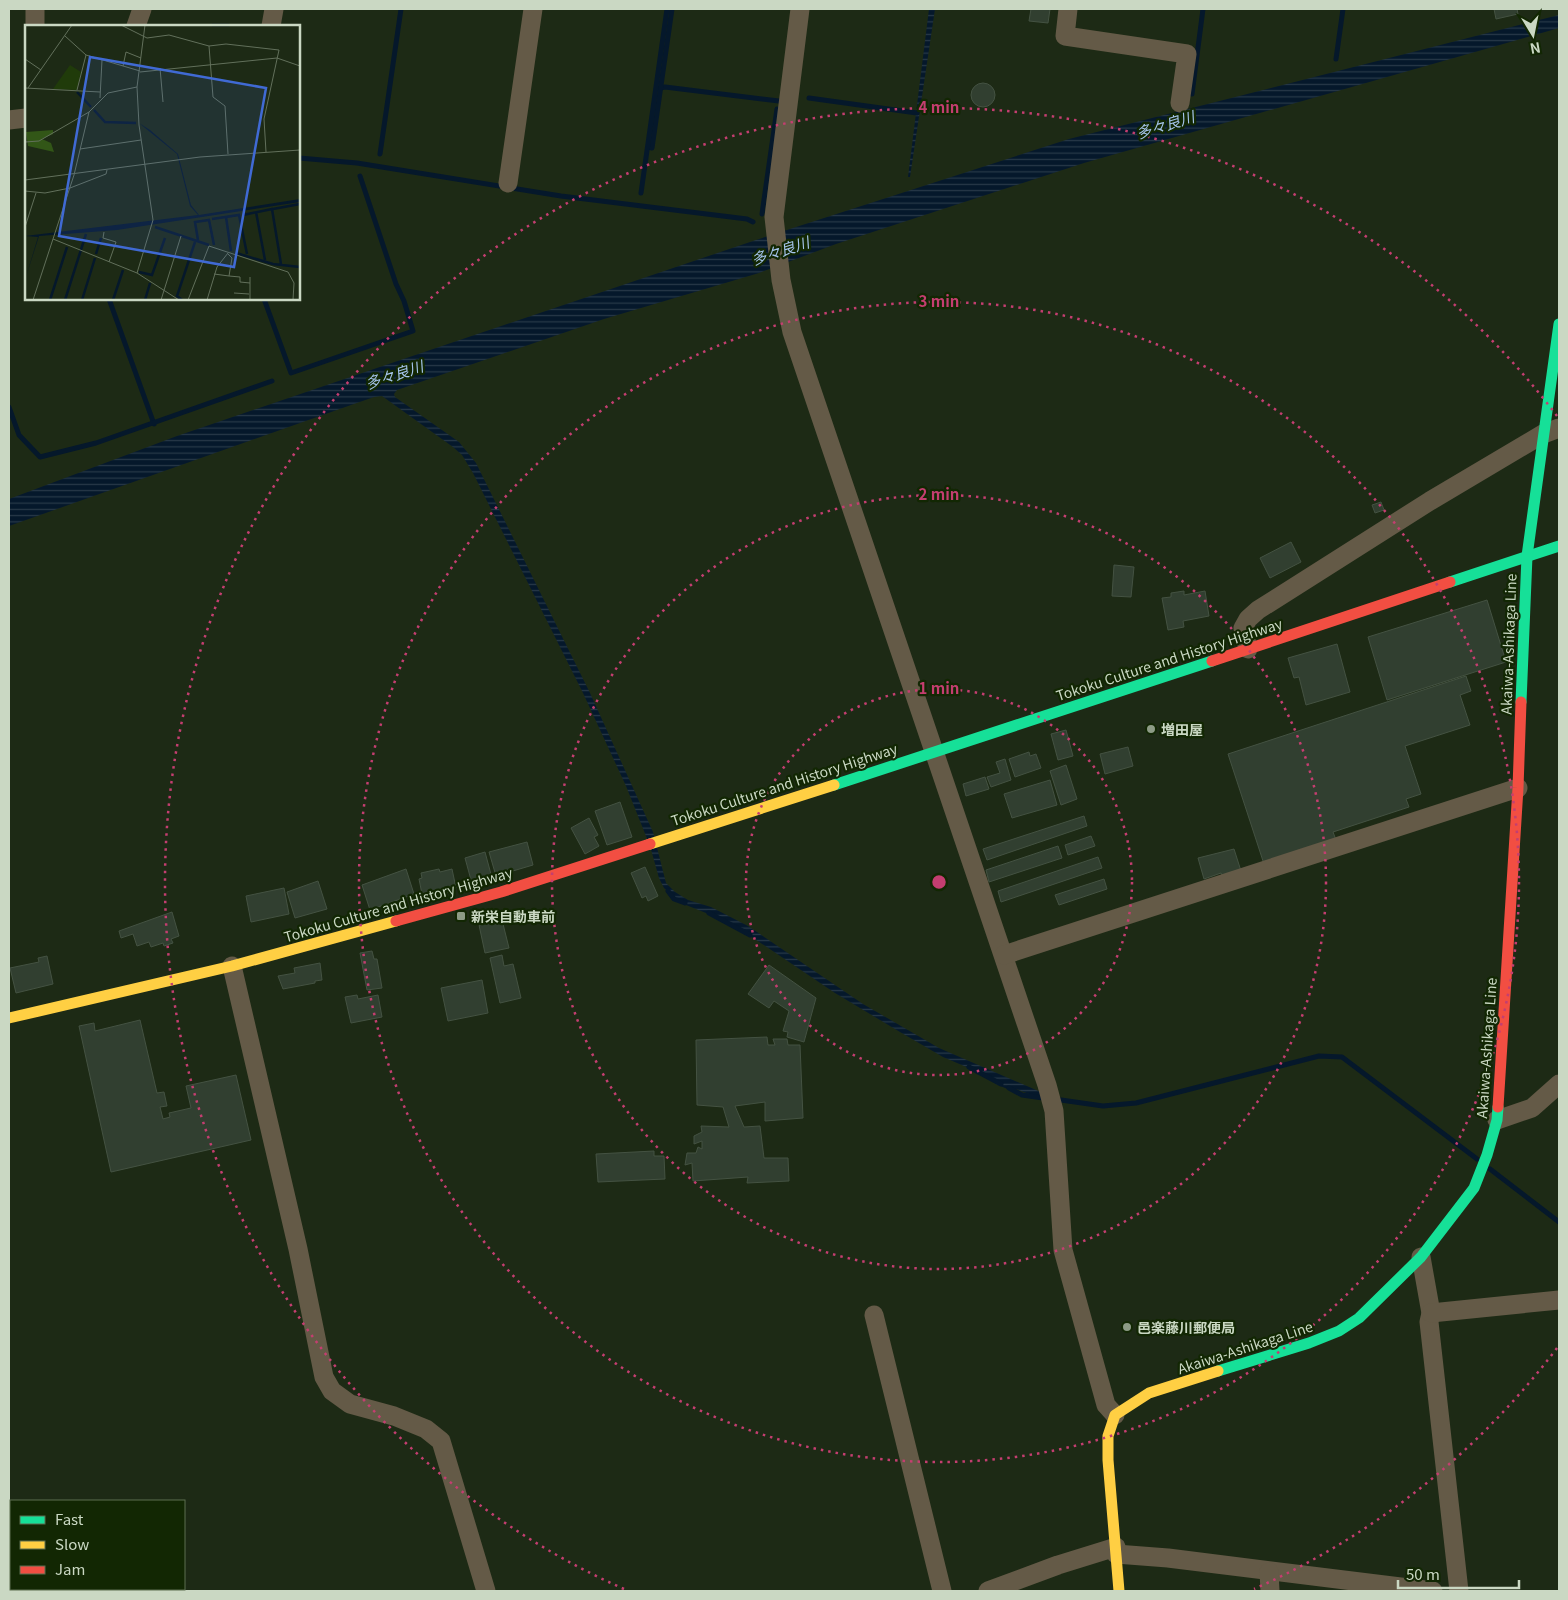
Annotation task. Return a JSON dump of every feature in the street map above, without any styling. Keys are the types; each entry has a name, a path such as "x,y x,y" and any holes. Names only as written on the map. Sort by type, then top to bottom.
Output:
{"main road":[{"name":"Akaiwa-Ashikaga Line","path":"1115,1415 1149,1393 1309,1343 1339,1331 1359,1318 1422,1257 1474,1188 1487,1155 1497,1120 1518,788 1527,556 1551,431 1559,324"},
{"name":"Tokoku Culture and History Highway","path":"9,1018 232,966 485,897 936,752 1559,546"},
{"path":"1115,1415 1108,1436 1108,1460 1119,1591"}],"street":[{"path":"35,9 35,25"},
{"path":"136,25 142,9"},
{"path":"271,25 274,9"},
{"path":"508,183 533,9"},
{"path":"800,9 774,216 780,280 792,332 936,752 1047,1085 1054,1111 1063,1250 1106,1405 1115,1415"},
{"path":"1068,9 1064,36 1187,54 1180,103"},
{"path":"9,120 25,118"},
{"path":"1248,648 1243,628 1248,619 1258,610 1430,501 1551,431"},
{"path":"1004,955 1518,788"},
{"path":"232,966 298,1249 324,1376 332,1391 350,1404 394,1416 426,1429 442,1441 486,1591"},
{"path":"1497,1120 1532,1108 1559,1084"},
{"path":"1422,1257 1431,1313 1429,1322 1459,1591"},
{"path":"1431,1313 1559,1300"},
{"path":"874,1315 942,1591"},
{"path":"988,1591 1058,1565 1116,1551 1270,1572 1433,1591"},
{"path":"1270,1572 1270,1591"}],"water":[{"path":"929,9 935,9 910,177 908,177"},
{"name":"多々良川","path":"1559,15 1559,28 1084,163 836,244 759,273 604,319 397,390 394,394 395,397 459,442 476,463 590,693 653,832 666,883 675,892 688,900 711,907 748,926 863,1004 939,1048 1043,1093 1045,1100 1016,1089 1014,1092 996,1084 997,1080 943,1057 835,993 731,923 681,903 664,888 659,878 650,846 626,786 583,693 473,473 462,455 453,447 382,396 351,405 9,526 9,499 177,436 756,240 1069,139"}],"building":[{"path":"1031,9 1050,9 1048,23 1029,21"},
{"path":"1494,9 1517,9 1518,14 1496,19"},
{"path":"983,83 988,84 994,90 994,100 988,106 983,107 978,106 972,100 971,95 972,90 978,84"},
{"path":"1381,502 1384,510 1375,513 1372,505"},
{"path":"1291,542 1301,562 1270,578 1260,558"},
{"path":"1114,565 1134,567 1131,597 1112,596"},
{"path":"1184,591 1184,595 1205,591 1209,616 1183,621 1184,627 1168,630 1162,598 1171,597 1171,593"},
{"path":"1487,600 1506,662 1387,700 1368,637"},
{"path":"1337,644 1350,692 1306,705 1299,677 1294,678 1288,658"},
{"path":"1466,676 1471,691 1460,695 1470,725 1405,746 1421,794 1406,799 1409,807 1333,832 1336,840 1264,864 1228,754"},
{"path":"1066,730 1073,756 1058,760 1051,734"},
{"path":"1128,747 1133,766 1105,774 1100,754"},
{"path":"1029,752 1030,756 1036,754 1041,768 1015,777 1009,759"},
{"path":"1005,759 1011,780 991,787 987,777 1000,773 996,762"},
{"path":"1066,765 1077,799 1061,805 1050,771"},
{"path":"985,777 989,789 966,796 963,784"},
{"path":"1050,780 1057,805 1012,818 1004,794"},
{"path":"620,802 632,837 607,845 595,811"},
{"path":"1084,816 1087,826 987,860 983,849"},
{"path":"589,818 598,835 594,837 599,846 585,854 571,828"},
{"path":"1091,836 1095,846 1068,855 1065,845"},
{"path":"527,842 533,865 496,876 489,852"},
{"path":"1058,846 1062,858 989,882 986,870"},
{"path":"1234,849 1241,871 1222,875 1221,873 1204,879 1198,858"},
{"path":"485,852 492,878 474,883 471,880 465,858"},
{"path":"1098,857 1102,868 1001,902 998,891"},
{"path":"645,867 658,896 648,901 646,896 642,898 631,873"},
{"path":"406,869 414,894 370,910 362,885"},
{"path":"439,869 440,872 452,869 456,888 449,890 450,892 423,899 419,879 422,878 421,873"},
{"path":"1104,879 1107,889 1059,905 1055,895"},
{"path":"318,881 327,909 295,918 287,892"},
{"path":"284,888 289,914 251,922 246,896"},
{"path":"172,912 179,936 171,939 173,943 164,946 163,943 151,947 149,942 137,946 133,934 121,938 119,931"},
{"path":"502,920 509,948 485,953 479,925"},
{"path":"372,951 374,959 377,959 382,988 367,990 360,953"},
{"path":"502,955 504,966 513,964 521,998 500,1003 490,958"},
{"path":"47,956 53,984 16,993 10,968 39,962 38,958"},
{"path":"320,963 322,980 283,989 278,976 295,973 294,968"},
{"path":"769,965 816,998 804,1042 787,1037 788,1032 783,1031 789,1011 774,1001 769,1008 748,994"},
{"path":"482,980 488,1013 448,1021 441,988"},
{"path":"357,995 358,999 378,995 382,1017 351,1023 345,997"},
{"path":"140,1020 157,1093 164,1092 167,1106 160,1107 163,1119 170,1117 169,1113 191,1108 186,1086 236,1075 251,1140 111,1172 79,1026 94,1023 95,1031"},
{"path":"767,1037 768,1045 775,1045 773,1039 787,1039 788,1045 800,1045 803,1118 765,1121 765,1102 735,1106 744,1127 760,1126 764,1158 788,1158 789,1181 747,1183 748,1177 693,1181 692,1163 685,1165 687,1153 696,1153 698,1147 702,1149 702,1141 694,1144 694,1136 702,1132 701,1126 729,1127 723,1107 697,1105 696,1040"},
{"path":"654,1151 654,1156 664,1156 665,1179 598,1182 596,1154"}],"waterway":[{"path":"380,154 401,9"},
{"path":"641,193 667,9"},
{"path":"648,147 652,148 672,9"},
{"path":"1192,94 1203,9"},
{"path":"1336,59 1343,9"},
{"path":"660,88 665,87 779,101"},
{"path":"809,98 917,113"},
{"path":"762,214 777,109"},
{"path":"300,158 357,163 561,196 747,219 753,222"},
{"path":"264,300 291,373 413,331 360,176"},
{"path":"109,300 154,424"},
{"path":"9,407 19,435 40,457 96,443 272,381"},
{"path":"668,891 674,899 685,903"},
{"path":"709,913 750,935"},
{"path":"1054,1099 1103,1106 1136,1103 1319,1056 1342,1057 1477,1159"},
{"path":"969,1067 1001,1084"},
{"path":"1009,1088 1022,1095 1043,1098"},
{"path":"1490,1169 1559,1222"}],"traffic: fast":[{"path":"1521,702 1527,556 1559,324"},
{"path":"1450,582 1559,546"},
{"path":"834,785 1212,661"},
{"path":"1218,1371 1309,1343 1339,1331 1359,1318 1421,1257 1474,1188 1487,1155 1497,1120 1498,1107"}],"traffic: slow":[{"path":"650,844 834,785"},
{"path":"9,1018 232,966 396,921"},
{"path":"1119,1591 1108,1460 1108,1436 1115,1415 1149,1393 1218,1371"}],"traffic: jam":[{"path":"1212,661 1450,582"},
{"path":"1498,1107 1518,788 1521,702"},
{"path":"396,921 501,892 650,844"}],"place":[{"name":"増田屋","path":"1151,729"},
{"name":"新栄自動車前","path":"461,916"},
{"name":"邑楽藤川郵便局","path":"1127,1327"}]}
